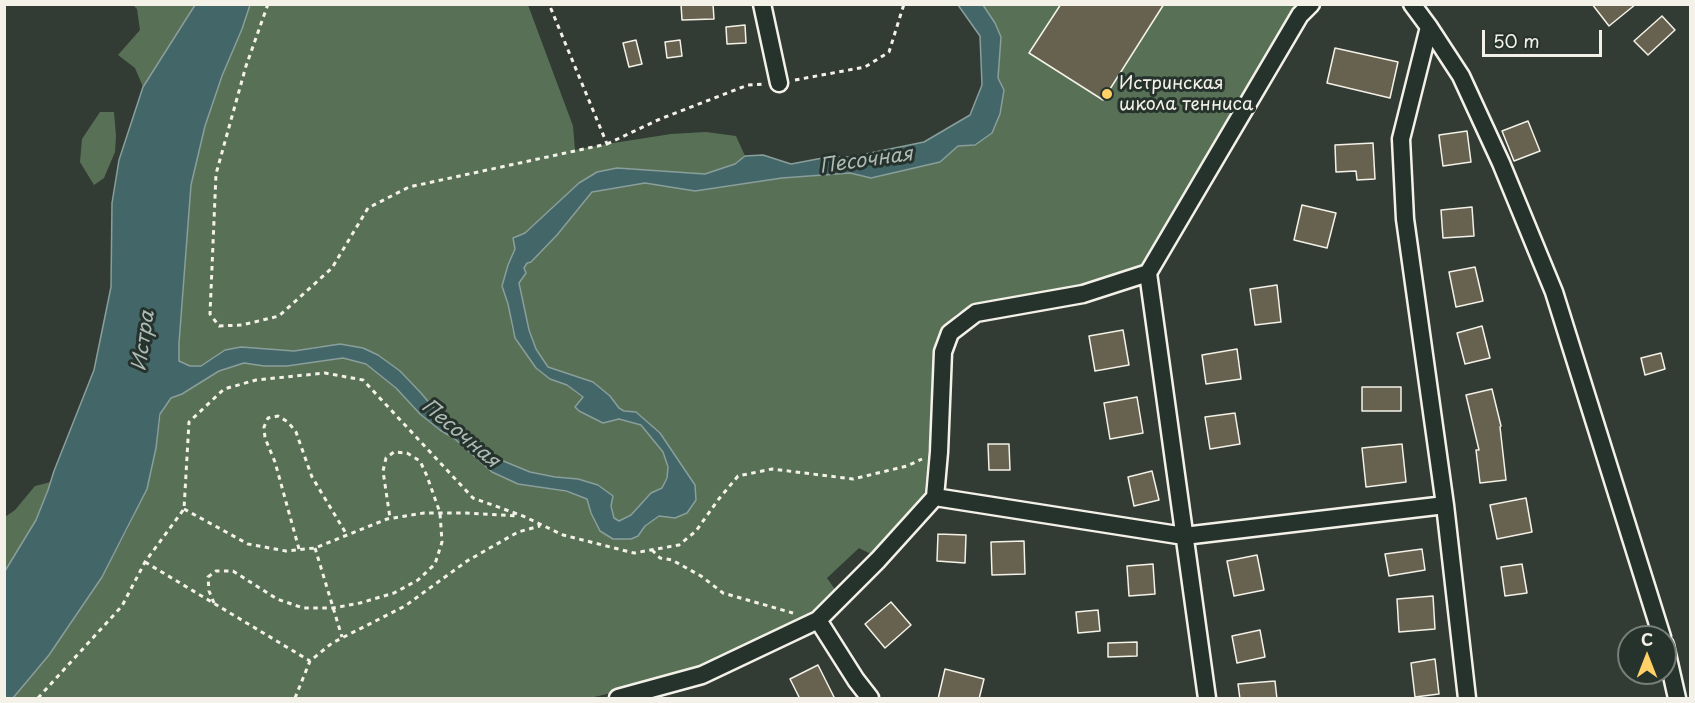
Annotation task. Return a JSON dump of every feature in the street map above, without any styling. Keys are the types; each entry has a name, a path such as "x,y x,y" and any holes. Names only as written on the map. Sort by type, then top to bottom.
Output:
{"street":[{"path":"762,4 779,83"},
{"path":"1207,699 1148,273 1300,15 1311,4"},
{"path":"1412,4 1461,76 1501,163 1554,292 1658,625"},
{"path":"1429,27 1401,139 1405,219 1444,505 1467,699"},
{"path":"618,699 702,675 818,620 878,560 935,497 943,352 950,333 976,313 1083,294 1148,273"},
{"path":"935,497 1184,536 1444,505"},
{"path":"818,620 870,699"}],"path":[{"path":"267,4 246,66 216,174 210,314 219,326 242,325 279,316 332,268 368,208 409,187 607,144 549,4"},
{"path":"38,699 122,606 145,562 184,509 189,422 224,389 256,380 325,373 363,380 473,498 523,516 563,535 634,554 679,545 696,531 738,476 771,469 853,479 906,466 939,452"},
{"path":"299,550 275,462 265,438 264,427 268,418 278,416 288,422 296,432 312,477 347,535"},
{"path":"213,603 208,577 216,571 233,571 277,599 303,608 333,608 394,593 418,580 435,564 442,542 440,513 427,476 420,461 407,453 394,452 386,458 383,471 390,518"},
{"path":"184,509 248,544 286,551 315,548 390,518 424,513 523,516"},
{"path":"295,699 310,661 332,643 405,606 467,561 518,532 542,525"},
{"path":"315,548 342,637"},
{"path":"652,550 660,558 672,560 701,576 723,593 818,620"},
{"path":"145,562 310,661"}],"green space":[{"path":"133,5 195,5 143,87 135,68 118,55 140,30 137,9"},
{"path":"250,5 528,5 573,126 575,150 671,134 706,132 736,136 745,156 735,164 705,174 617,168 579,183 525,233 508,265 502,286 515,338 536,368 550,379 567,385 583,398 579,404 603,423 619,419 641,425 663,452 668,467 667,478 662,488 651,493 631,515 619,521 614,518 611,506 613,496 578,479 530,472 496,458 446,423 400,371 322,346 294,351 241,347 201,366 190,366 179,361 191,185 205,126"},
{"path":"983,5 1306,5 1141,271 1131,279 977,306 958,313 945,325 938,348 924,498 871,554 859,548 827,578 836,591 813,613 697,670 590,698 13,698 49,655 72,622 102,577 127,530 144,494 156,448 161,413 171,398 182,394 219,371 244,363 287,366 343,358 366,364 396,388 420,414 440,430 455,439 471,454 518,484 563,491 587,499 591,513 638,536 645,526 695,485 660,433 636,412 624,411 610,396 548,367 536,349 529,330 519,282 525,273 524,268 527,263 557,235 592,192 645,183 695,191 782,178 850,173 871,178 940,162 958,146 975,145 998,78 1001,37"},
{"path":"100,112 114,112 115,152 104,178 94,185 80,162 82,139"},
{"path":"51,482 36,520 5,571 5,517 15,510 35,486"}],"water":[{"path":"195,5 250,5 205,126 191,185 179,361 190,366 201,366 225,350 241,347 294,351 340,344 363,348 378,355 400,371 446,423 496,458 530,472 578,479 598,485 613,496 611,506 614,518 619,521 631,515 651,493 662,488 667,478 668,467 663,452 641,425 619,419 603,423 579,411 575,407 583,397 567,385 550,379 536,368 515,338 502,286 515,249 513,238 525,233 579,183 597,172 617,168 705,174 735,164 745,156 763,155 791,164 828,157 851,157 924,142 970,115 982,85 980,36 958,5 983,5 995,23 1001,37 998,78 1004,90 1000,114 992,133 975,145 958,146 940,162 871,178 850,173 782,178 695,191 645,183 592,192 557,235 531,262 527,263 524,268 526,273 519,283 529,330 536,349 548,367 593,382 610,396 619,408 636,412 660,433 695,485 696,500 687,513 675,518 659,516 645,526 638,536 631,539 613,539 600,531 587,499 566,491 518,484 492,472 455,439 420,414 396,388 366,364 343,358 287,366 244,363 219,371 182,394 171,398 160,414 156,448 147,489 102,577 49,655 13,698 5,698 5,571 36,520 94,370 111,287 112,203 119,160 143,87"}],"building":[{"path":"681,4 713,4 714,19 682,20"},
{"path":"1061,4 1164,4 1103,100 1029,53"},
{"path":"1592,4 1636,4 1609,26"},
{"path":"1662,16 1675,30 1648,55 1634,41"},
{"path":"745,25 746,43 727,44 726,27"},
{"path":"636,40 642,64 629,67 623,43"},
{"path":"680,40 682,56 667,58 665,42"},
{"path":"1335,48 1398,62 1390,98 1327,83"},
{"path":"1528,121 1540,151 1514,161 1502,131"},
{"path":"1467,131 1471,162 1443,166 1439,135"},
{"path":"1373,143 1375,179 1357,180 1356,171 1336,172 1335,145"},
{"path":"1302,205 1336,213 1327,248 1294,240"},
{"path":"1472,207 1474,236 1443,238 1441,210"},
{"path":"1475,267 1483,301 1456,307 1449,272"},
{"path":"1277,285 1281,322 1255,325 1250,289"},
{"path":"1482,326 1490,358 1465,364 1457,333"},
{"path":"1123,330 1129,365 1095,371 1089,336"},
{"path":"1237,349 1241,379 1206,384 1202,355"},
{"path":"1661,353 1665,369 1645,375 1641,358"},
{"path":"1362,387 1401,387 1401,411 1362,411"},
{"path":"1492,389 1501,426 1506,480 1480,483 1476,450 1479,450 1466,395"},
{"path":"1137,397 1143,433 1110,439 1104,403"},
{"path":"1235,413 1240,444 1210,449 1205,417"},
{"path":"988,444 1009,444 1010,470 989,470"},
{"path":"1402,444 1406,482 1366,487 1362,448"},
{"path":"1152,471 1159,500 1134,506 1128,477"},
{"path":"1526,498 1532,532 1497,539 1490,505"},
{"path":"938,534 966,535 965,563 937,561"},
{"path":"1024,541 1025,574 992,575 991,542"},
{"path":"1422,549 1425,570 1389,576 1385,554"},
{"path":"1257,555 1264,590 1234,596 1227,561"},
{"path":"1153,564 1155,594 1129,596 1127,566"},
{"path":"1522,564 1527,593 1505,596 1501,567"},
{"path":"1433,596 1435,629 1399,632 1397,599"},
{"path":"891,602 911,625 885,648 865,624"},
{"path":"1098,610 1100,631 1078,633 1076,612"},
{"path":"1260,630 1265,657 1237,663 1232,636"},
{"path":"1137,642 1137,656 1108,657 1108,643"},
{"path":"1435,659 1439,694 1415,697 1411,663"},
{"path":"818,665 835,699 800,699 790,679"},
{"path":"945,669 984,679 979,699 938,699"},
{"path":"1275,681 1277,699 1240,699 1238,684"}],"place":[{"name":"Истринская школа тенниса","path":"1107,94"}],"water label":[{"name":"Песочная","path":"866,161"},
{"name":"Истра","path":"144,341"},
{"name":"Песочная","path":"460,434"}]}
